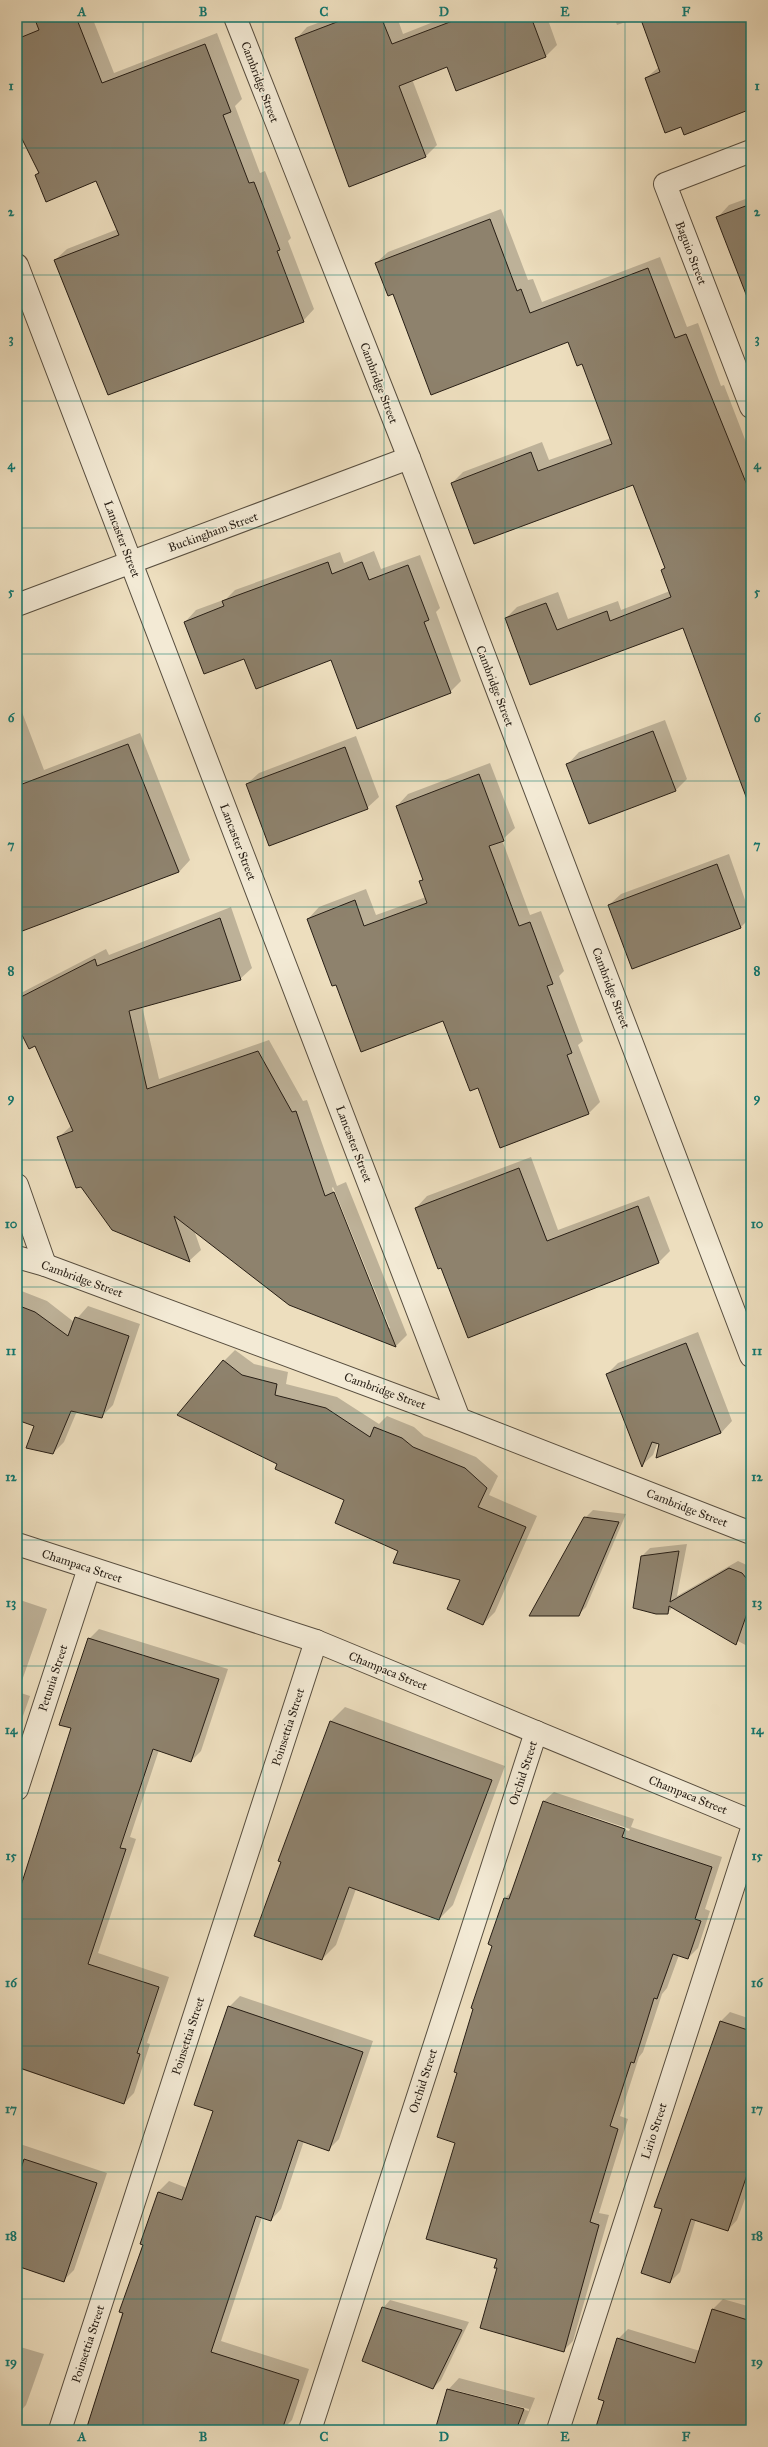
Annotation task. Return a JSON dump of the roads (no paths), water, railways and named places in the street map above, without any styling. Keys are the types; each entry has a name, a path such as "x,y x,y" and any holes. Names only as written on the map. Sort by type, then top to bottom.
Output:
{"street":[{"name":"Cambridge Street","path":"235,17 409,458 751,1356"},
{"name":"Baguio Street","path":"751,150 665,184 751,407"},
{"name":"Lancaster Street","path":"17,265 459,1419"},
{"name":"Buckingham Street","path":"17,605 409,458"},
{"path":"17,1185 45,1265"},
{"name":"Cambridge Street","path":"17,1257 45,1265 459,1419 751,1533"},
{"name":"Champaca Street","path":"17,1544 316,1641 751,1821"},
{"name":"Petunia Street","path":"17,1789 89,1568"},
{"name":"Poinsettia Street","path":"60,2430 316,1641"},
{"name":"Orchid Street","path":"310,2430 536,1732"},
{"name":"Lirio Street","path":"558,2430 751,1832"}]}
